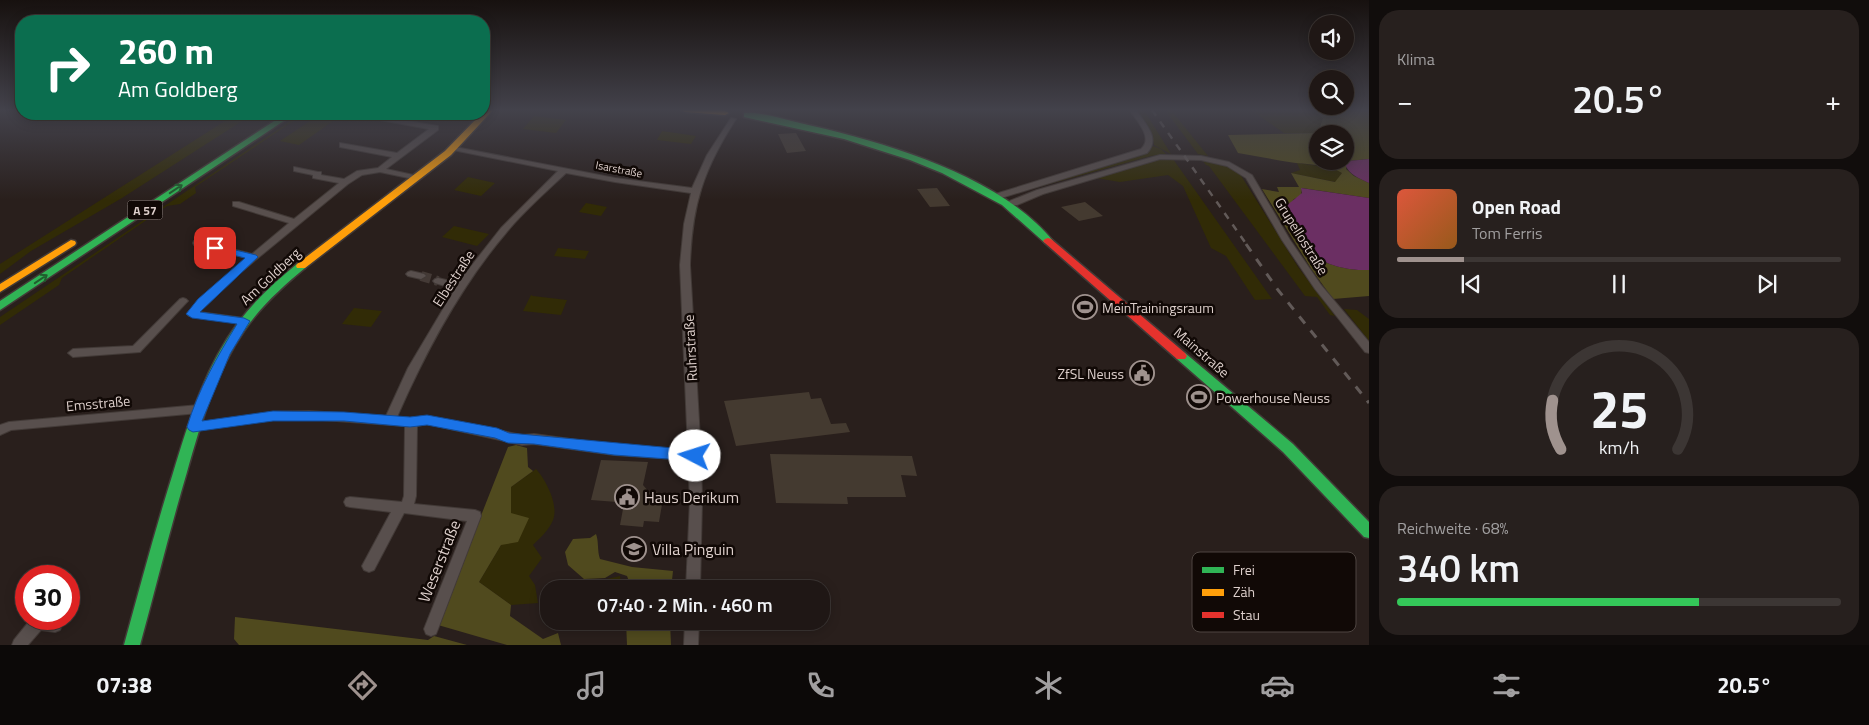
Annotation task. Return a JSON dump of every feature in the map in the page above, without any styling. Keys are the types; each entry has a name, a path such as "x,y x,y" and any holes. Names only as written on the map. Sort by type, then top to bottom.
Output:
{"main road":[{"name":"A 57","path":"161,186 232,140"},
{"name":"A 57","path":"0,306 251,140"},
{"name":"Am Goldberg","path":"132,645 172,498 199,409 224,354 244,321 271,292 299,268 453,148 460,140"},
{"name":"Mainstraße","path":"857,140 940,170 1006,204 1288,448 1369,532"},
{"path":"0,290 78,239"}],"street":[{"path":"380,170 419,140"},
{"name":"Ruhrstraße","path":"693,580 696,500 685,265 686,229 694,191 717,140"},
{"path":"995,197 1144,151 1150,146 1150,140"},
{"path":"343,145 399,156"},
{"name":"Isarstraße","path":"453,148 615,180 694,191"},
{"name":"Grupellostraße","path":"1040,192 1154,158 1171,156 1201,158 1229,164 1249,177 1286,240 1318,287 1369,349"},
{"path":"297,169 318,174 316,176 345,182"},
{"path":"244,321 192,314 202,302 253,257 345,182 360,173 380,170 415,178"},
{"name":"Elbestraße","path":"390,420 413,368 460,287 504,230 564,170"},
{"path":"1018,190 1040,192"},
{"path":"1006,204 1019,195 1018,190"},
{"path":"1006,204 1014,203 1040,192"},
{"path":"236,204 294,222"},
{"path":"196,243 253,257"},
{"path":"438,281 460,287"},
{"path":"73,353 136,349 182,301 202,302"},
{"name":"Emsstraße","path":"0,430 10,426 199,409"},
{"path":"193,427 273,416 318,416 410,422 432,421 497,433 508,438 534,439 614,450 695,456"},
{"path":"369,566 410,496 410,422"},
{"name":"Weserstraße","path":"350,502 476,516 431,629"},
{"path":"19,645 31,630"},
{"path":"691,645 692,630"}],"shaded area":[{"path":"195,140 212,140 122,198 31,251 0,274 0,264"},
{"path":"262,140 265,140 195,187 196,193 180,204 167,206 62,278 59,285 0,325 0,317"},
{"path":"281,140 306,140 299,145 280,141"},
{"path":"658,140 693,140 691,144"},
{"path":"1153,140 1162,140 1171,154 1154,145"},
{"path":"1188,140 1195,140 1208,156 1198,154"},
{"path":"1231,140 1309,140 1309,164 1238,153"},
{"path":"1354,140 1369,140 1369,159 1354,160"},
{"path":"1153,146 1161,149 1166,154 1151,156 1028,190 1146,153"},
{"path":"1162,158 1173,159 1272,299 1255,300 1226,256 1211,248 1183,186 1168,175 1120,182 1096,178"},
{"path":"1369,159 1369,183 1358,178 1349,170 1354,170 1354,160"},
{"path":"1202,160 1225,165 1240,174 1298,267 1335,316 1330,315 1317,297 1305,296 1209,166"},
{"path":"1297,163 1309,165 1309,170 1337,170 1342,173 1336,182 1291,173 1300,170"},
{"path":"1336,170 1347,170 1354,176 1369,183 1369,198 1302,188 1301,196 1294,199 1285,211 1315,256 1329,264 1354,270 1369,270 1369,296 1333,299 1312,270 1262,189 1279,192 1277,187 1299,187 1291,173 1335,182 1342,173"},
{"path":"468,177 495,183 481,196 454,190"},
{"path":"1301,188 1369,198 1369,270 1354,270 1329,264 1310,251 1285,211 1286,206 1302,193"},
{"path":"586,203 607,207 601,216 579,212"},
{"path":"454,226 489,234 477,246 442,237"},
{"path":"558,248 589,251 585,259 554,256"},
{"path":"531,295 567,300 561,315 523,311"},
{"path":"354,308 382,311 371,327 342,324"},
{"path":"1344,309 1357,310 1369,319 1369,341"},
{"path":"516,445 527,448 528,467 533,471 511,487 511,513 529,518 518,542 501,545 479,582 511,605 510,616 543,639 558,633 561,645 507,645 438,625 508,447"},
{"path":"536,469 544,480 554,507 553,520 544,534 533,545 542,558 529,576 535,585 538,603 511,605 479,582 501,545 511,514 511,487"},
{"path":"596,534 600,559 632,567 673,571 672,580 629,580 627,576 615,572 605,578 584,579 568,565 565,552 573,539 590,538"},
{"path":"620,576 621,580 602,580"},
{"path":"235,617 428,640 434,636 467,645 239,645 234,639"},
{"path":"626,630 670,630 671,645 627,645"}],"building":[{"path":"781,140 800,140 806,151 787,153"},
{"path":"937,188 950,206 930,207 917,189"},
{"path":"1085,202 1103,216 1079,221 1061,207"},
{"path":"809,392 811,399 821,398 831,424 846,423 850,432 736,446 724,401"},
{"path":"770,454 912,456 917,476 901,475 906,497 847,497 848,504 776,503"},
{"name":"Haus Derikum","path":"601,460 648,462 643,485 649,492 664,493 659,522 644,521 643,527 620,525 623,509 617,502 591,500"}],"tunnel":[{"path":"421,276 438,281"}],"railway":[{"path":"1173,140 1247,245"},
{"path":"1246,244 1278,290 1369,403"}],"traffic: fast":[{"path":"0,306 251,140"},
{"path":"858,140 913,158 976,186 1005,203 1022,216 1048,241"},
{"path":"132,645 177,482 211,381 225,351 248,317 273,290 301,266"},
{"path":"1181,356 1288,448 1369,532"}],"traffic: slow":[{"path":"301,266 448,153 460,140"},
{"path":"0,289 71,243"}],"traffic: jam":[{"path":"1048,241 1181,356"}],"place":[{"name":"MeinTrainingsraum","path":"1085,307"},
{"name":"ZfSL Neuss","path":"1142,373"},
{"name":"Powerhouse Neuss","path":"1199,397"},
{"name":"Haus Derikum","path":"627,497"},
{"name":"Villa Pinguin","path":"634,549"}],"route":[{"path":"215,248 253,257 202,302 192,314 244,321 224,354 199,409 193,427 273,416 344,416 410,422 427,420 497,433 508,438 522,440 534,439 614,450 695,456"}]}
